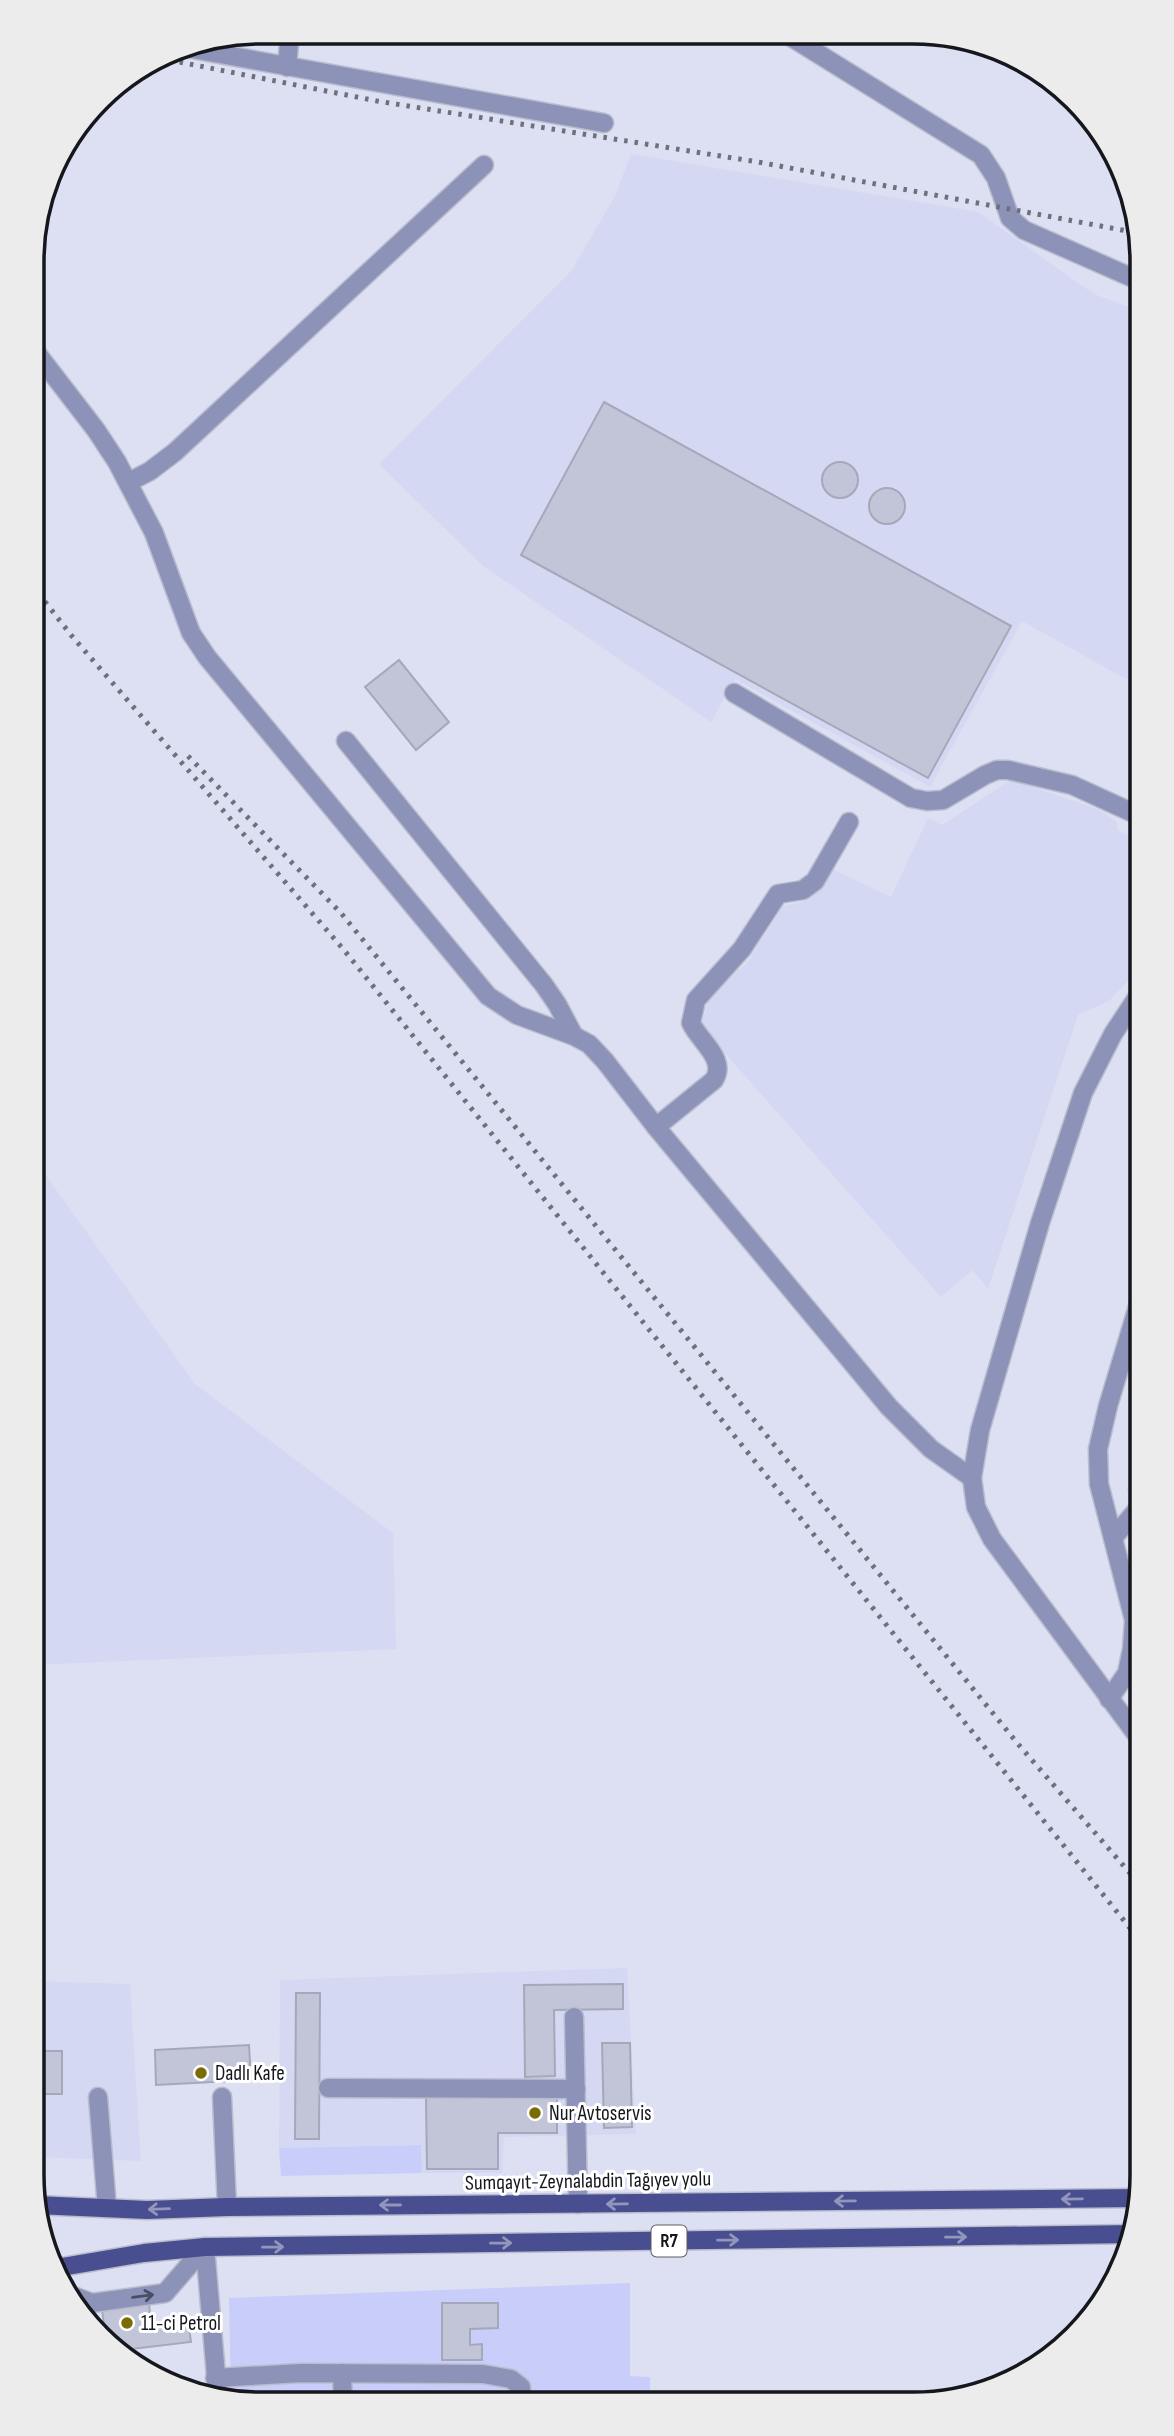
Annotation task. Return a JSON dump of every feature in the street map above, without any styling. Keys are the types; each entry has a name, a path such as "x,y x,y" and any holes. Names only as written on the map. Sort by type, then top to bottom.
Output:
{"main road":[{"name":"Sumqayıt-Zeynalabdin Tağıyev yolu","path":"46,2205 147,2210 1129,2198"},
{"name":"R7","path":"64,2267 144,2253 205,2248 1122,2234"}],"street":[{"path":"287,67 289,44"},
{"path":"802,44 981,155 996,178 1010,218 1024,230 1130,276"},
{"path":"204,51 604,123"},
{"path":"129,482 150,471 175,452 484,165"},
{"path":"44,363 96,430 129,482 154,533 191,633 207,657 488,996 517,1015 589,1044 889,1408 931,1449 972,1478"},
{"path":"734,693 911,797 927,801 943,800 985,775 997,770 1009,770 1072,785 1130,812"},
{"path":"346,741 544,985 574,1036"},
{"path":"656,1127 718,1074 716,1058 691,1023 696,1000 742,949 778,894 803,890 815,881 849,822"},
{"path":"1130,1008 1113,1034 1083,1093 1040,1223 984,1417 972,1478 976,1507 992,1539 1130,1726"},
{"path":"1130,1333 1098,1449 1099,1484 1130,1604"},
{"path":"1113,1538 1130,1518"},
{"path":"1109,1699 1127,1673 1130,1658"},
{"path":"574,2017 578,2204"},
{"path":"328,2088 576,2089"},
{"path":"98,2097 107,2208"},
{"path":"222,2097 227,2207"},
{"path":"83,2300 92,2303 165,2293 205,2248"},
{"path":"205,2248 216,2387"},
{"path":"215,2378 301,2373 483,2374 511,2379 521,2387 521,2392"},
{"path":"342,2373 343,2392"}],"shaded area":[{"path":"631,154 978,212 1094,294 1130,308 1130,681 1022,621 930,787 735,679 711,722 483,566 379,464 572,270 615,196"},
{"path":"1011,780 1098,809 1117,822 1117,830 1130,837 1130,979 1109,1001 1078,1015 988,1289 973,1270 941,1297 701,1026 710,995 747,963 783,906 810,900 830,868 891,897 928,818 942,825"},
{"path":"44,1173 195,1384 393,1533 396,1649 44,1664"},
{"path":"1130,1478 1130,1494 1126,1492"},
{"path":"627,1968 636,2134 504,2137 502,2173 422,2173 421,2145 279,2148 280,1980"},
{"path":"44,1981 130,1984 141,2161 44,2157"},
{"path":"421,2145 422,2173 281,2176 279,2148"},
{"path":"630,2283 630,2376 650,2377 650,2392 261,2392 231,2390 229,2298"}],"building":[{"path":"604,402 1011,626 928,778 521,555"},
{"path":"840,462 852,468 858,480 852,492 840,498 828,492 822,480 828,468"},
{"path":"887,488 899,494 905,506 899,518 887,524 875,518 869,506 875,494"},
{"path":"399,660 449,722 416,750 365,687"},
{"path":"623,1984 623,2009 554,2010 555,2076 525,2077 524,1985"},
{"path":"296,1993 320,1993 319,2139 295,2139"},
{"path":"602,2043 630,2043 632,2127 604,2128"},
{"path":"249,2045 251,2080 156,2085 155,2050"},
{"path":"44,2051 62,2051 62,2094 44,2094"},
{"path":"557,2097 557,2133 498,2133 498,2169 427,2169 426,2098"},
{"path":"442,2303 498,2303 498,2328 470,2329 470,2345 482,2344 482,2360 442,2360"},
{"path":"149,2304 151,2324 188,2320 191,2342 132,2349 104,2325 102,2309"}],"railway":[{"path":"175,61 377,101 758,162 1128,231"},
{"path":"44,600 344,950 1130,1928"},
{"path":"188,756 341,913 1018,1744 1130,1873"}],"place":[{"name":"Dadlı Kafe","path":"201,2073"},
{"name":"Nur Avtoservis","path":"535,2113"},
{"name":"11-ci Petrol","path":"127,2323"}]}
